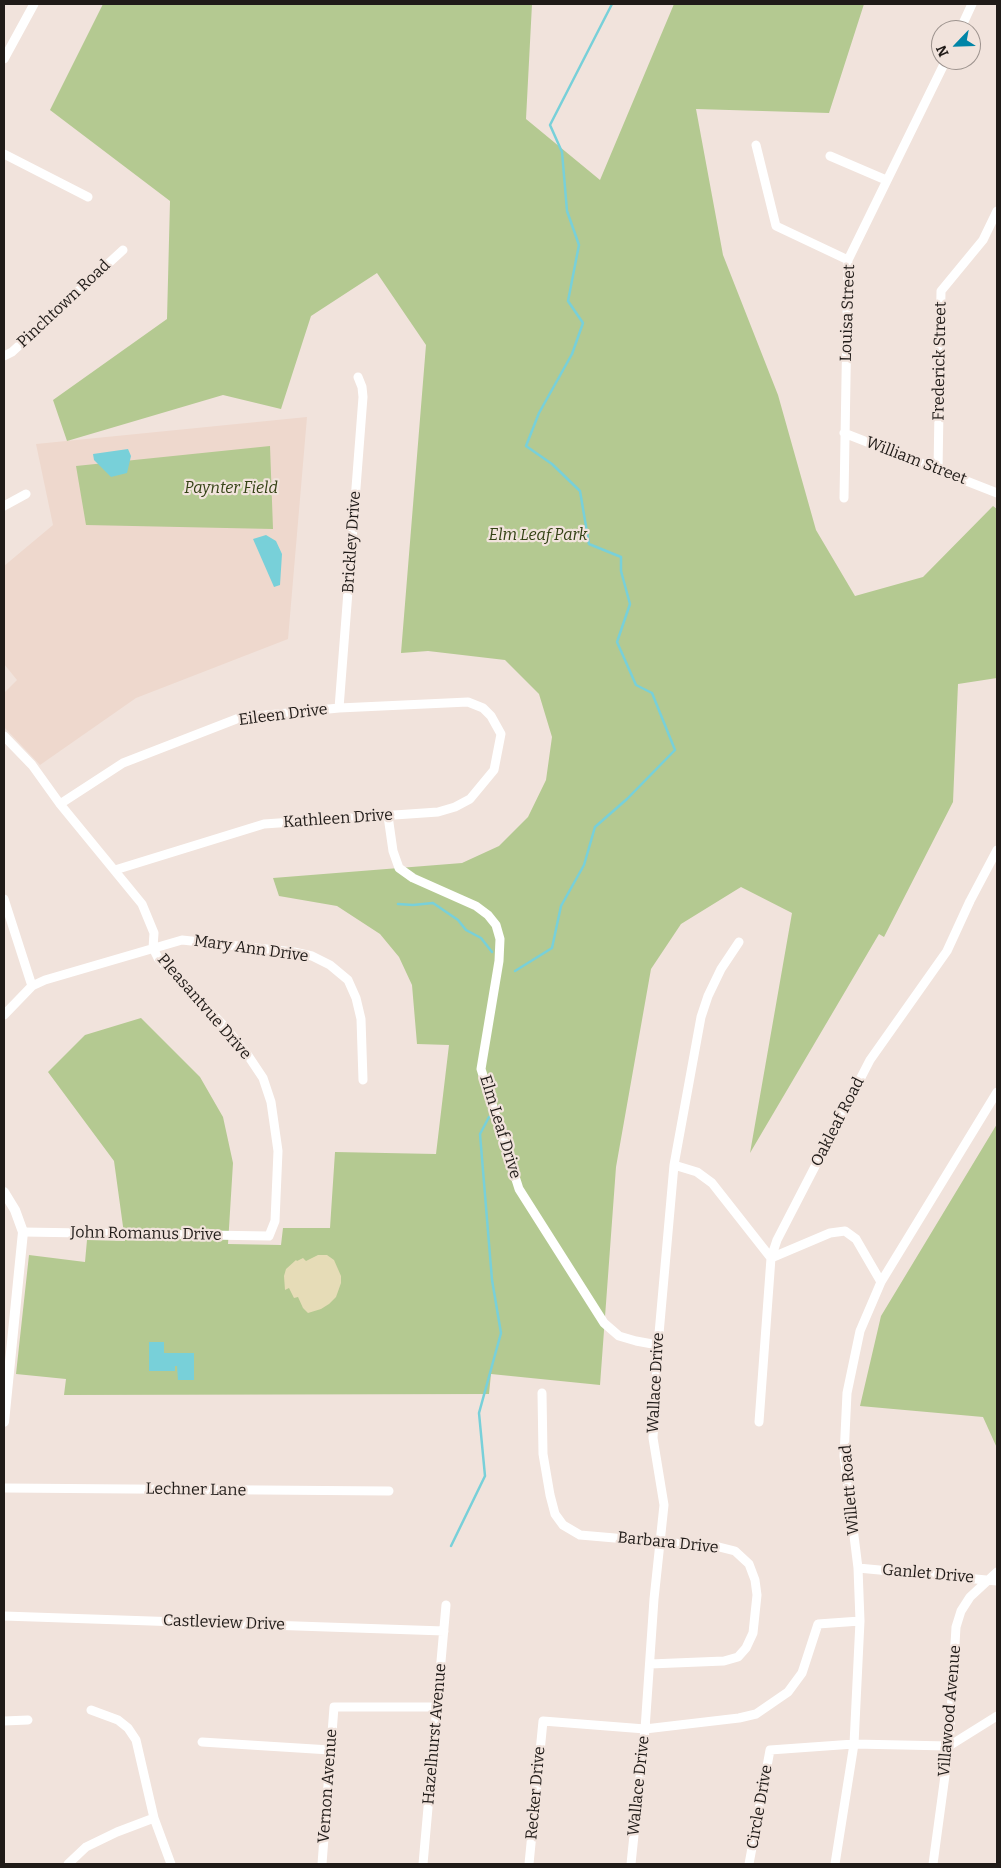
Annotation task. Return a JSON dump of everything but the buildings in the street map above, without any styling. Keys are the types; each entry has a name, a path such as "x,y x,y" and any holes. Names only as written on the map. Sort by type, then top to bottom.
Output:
{"street":[{"path":"4,59 34,4"},
{"path":"965,20 972,4"},
{"name":"Louisa Street","path":"844,498 848,260 941,70"},
{"path":"756,145 776,226 848,260"},
{"path":"4,154 88,197"},
{"path":"830,156 886,180"},
{"name":"Frederick Street","path":"938,470 941,291 984,240 997,211"},
{"name":"Pinchtown Road","path":"4,356 12,352 123,250"},
{"name":"Brickley Drive","path":"339,708 363,397 358,377"},
{"name":"William Street","path":"844,433 993,491"},
{"path":"4,506 26,494"},
{"name":"Eileen Drive","path":"60,804 122,763 239,718 339,708 468,702 483,708 491,716"},
{"name":"Kathleen Drive","path":"115,870 264,824 438,812 455,807 470,799 494,770 501,734 491,716"},
{"name":"Pleasantvue Drive","path":"4,736 32,766 60,804 142,904 154,933 153,948 158,958 226,1028 263,1078 275,1121 278,1151 275,1221 269,1236"},
{"name":"Elm Leaf Drive","path":"388,816 393,851 399,868 413,878 476,906 488,915 496,925 500,939 499,961 481,1069 519,1189 604,1323 619,1336 658,1345"},
{"name":"Oakleaf Road","path":"759,1422 771,1258 776,1240 870,1060 947,951 970,901 997,850"},
{"path":"4,899 32,986"},
{"name":"Mary Ann Drive","path":"4,1015 32,986 45,980 182,940 294,952 312,956 330,965 348,980 356,998 361,1019 363,1080"},
{"name":"Wallace Drive","path":"631,1864 664,1505 652,1438 674,1165 702,1017 708,996 721,969 739,942"},
{"name":"Willett Road","path":"835,1864 854,1744 860,1620 858,1568 844,1456 847,1393 860,1331 881,1282 997,1092"},
{"path":"674,1165 697,1172 712,1183 771,1258 830,1232 845,1231 856,1239 881,1282"},
{"path":"4,1192 15,1210 23,1232 4,1422"},
{"name":"John Romanus Drive","path":"23,1232 269,1236"},
{"name":"Barbara Drive","path":"542,1393 543,1454 555,1514 563,1525 580,1535 661,1541 727,1549 734,1551 749,1564 755,1580 757,1595 753,1633 746,1648 738,1657 724,1661 650,1664"},
{"name":"Lechner Lane","path":"4,1488 389,1491"},
{"name":"Ganlet Drive","path":"858,1568 993,1580"},
{"name":"Villawood Avenue","path":"933,1864 949,1746 956,1627 960,1611 970,1597 993,1580 997,1572"},
{"name":"Hazelhurst Avenue","path":"423,1864 446,1605"},
{"name":"Castleview Drive","path":"4,1616 444,1630"},
{"path":"644,1729 739,1718 756,1714 788,1692 802,1673 818,1624 860,1620"},
{"name":"Vernon Avenue","path":"322,1864 334,1707 438,1707"},
{"path":"91,1710 118,1720 128,1728 136,1740 154,1818 171,1864"},
{"path":"854,1744 949,1746 997,1716"},
{"path":"4,1721 28,1720"},
{"name":"Recker Drive","path":"529,1864 542,1721 644,1729"},
{"path":"202,1742 330,1750"},
{"name":"Circle Drive","path":"750,1864 770,1750 854,1744"},
{"path":"68,1864 86,1847 117,1832 154,1818"}],"shaded area":[{"path":"307,417 288,639 136,698 40,765 4,727 4,693 17,680 4,664 4,566 53,525 36,444"}],"green space":[{"name":"Elm Leaf Park","path":"103,4 532,4 526,119 600,180 674,4 864,4 829,113 696,109 723,255 778,395 816,530 855,596 923,577 993,506 997,509 997,678 958,684 953,802 884,937 879,934 750,1153 792,913 741,887 681,924 651,969 616,1167 600,1385 491,1374 489,1394 64,1395 66,1379 16,1374 29,1255 85,1262 87,1240 125,1241 114,1161 48,1072 85,1035 141,1018 200,1077 223,1117 233,1163 228,1244 281,1245 283,1228 330,1228 335,1152 436,1154 449,1045 417,1044 412,985 399,957 380,934 337,906 279,896 273,878 462,863 499,846 528,817 546,780 552,737 539,694 505,660 428,651 401,653 426,345 377,273 311,316 281,409 223,395 67,441 53,400 167,319 170,201 50,110"},
{"name":"Paynter Field","path":"270,446 273,529 86,525 76,466"},
{"path":"997,1124 997,1448 983,1417 860,1406 881,1316"}],"sand":[{"path":"318,1255 327,1255 334,1260 341,1276 341,1283 336,1297 329,1304 308,1313 303,1308 298,1297 294,1298 289,1288 285,1290 284,1276 286,1269 296,1260 303,1258 306,1261"}],"water":[{"path":"128,449 131,456 127,473 111,477 94,460 93,454"},
{"path":"266,535 276,541 282,554 280,585 274,587 253,539"},
{"path":"149,1342 164,1342 164,1353 194,1353 194,1380 178,1380 177,1366 175,1366 175,1371 149,1371"}],"waterway":[{"path":"515,971 552,948 561,906 584,865 595,827 627,799 675,750 652,693 636,685 617,642 630,604 621,571 621,557 589,544 580,491 552,464 526,446 539,413 572,354 583,323 568,301 579,245 567,211 562,152 550,125 612,4"},
{"path":"398,904 433,903 458,920 466,930 481,938 492,952"},
{"path":"451,1546 485,1476 479,1413 501,1333 492,1280 480,1134 489,1117"}]}
